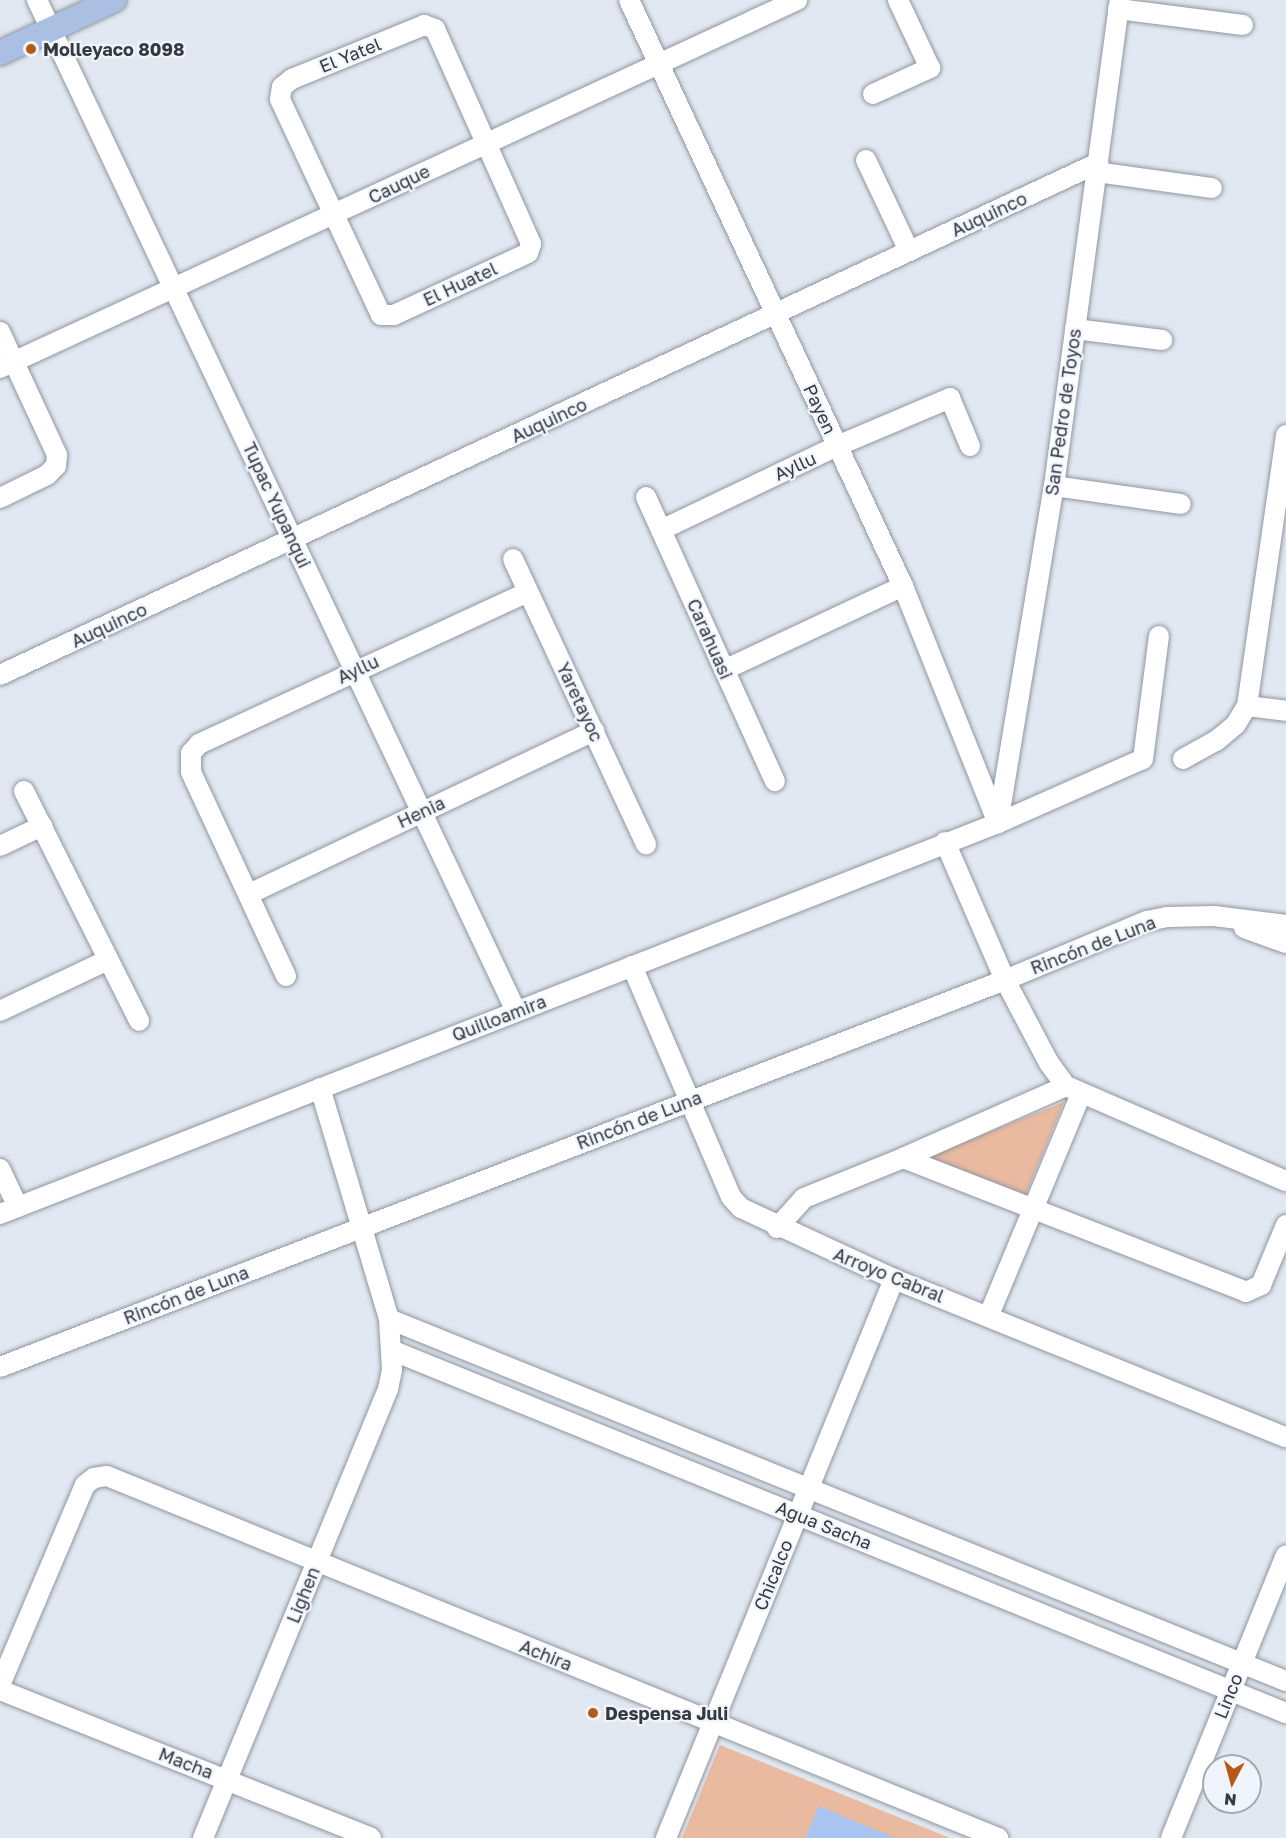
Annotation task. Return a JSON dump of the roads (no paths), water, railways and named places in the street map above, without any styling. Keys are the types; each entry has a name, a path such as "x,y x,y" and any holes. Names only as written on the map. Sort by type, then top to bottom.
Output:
{"main road":[{"path":"0,53 114,0"}],"street":[{"name":"Tupac Yupanqui","path":"37,0 516,1011"},
{"name":"Payen","path":"629,0 903,586 998,823"},
{"path":"873,94 930,68 897,0"},
{"name":"Cauque","path":"7,365 659,64 786,2"},
{"path":"1119,4 1243,25"},
{"name":"San Pedro de Toyos","path":"998,823 1054,486 1119,4"},
{"name":"El Yatel","path":"332,216 280,99 282,87 292,79 424,25 435,29 486,142"},
{"name":"El Huatel","path":"332,216 381,315 394,315 528,253 531,244 486,142"},
{"path":"866,160 909,251"},
{"path":"1097,167 1212,188"},
{"name":"Auquinco","path":"0,675 909,251 1097,167"},
{"path":"1075,329 1162,340"},
{"path":"0,332 7,365 57,455 56,466 47,475 0,498"},
{"name":"Ayllu","path":"661,530 837,446 950,398 970,446"},
{"path":"1183,759 1223,735 1247,706 1286,435"},
{"path":"1054,486 1181,504"},
{"name":"Carahuasi","path":"646,498 775,781"},
{"name":"Yaretayoc","path":"513,560 646,844"},
{"path":"724,670 903,586"},
{"name":"Ayllu","path":"249,894 191,772 191,753 199,744 528,592"},
{"name":"Quilloamira","path":"9,1210 998,823 1143,759 1159,636"},
{"path":"1247,706 1286,711"},
{"name":"Henia","path":"249,894 594,731"},
{"path":"24,791 139,1021"},
{"path":"0,846 42,826"},
{"path":"945,842 1005,980 1049,1063 1074,1090 1286,1181"},
{"path":"249,894 286,976"},
{"name":"Rincón de Luna","path":"0,1367 1005,980 1147,921 1167,916 1214,916 1286,926"},
{"path":"1214,916 1286,943"},
{"path":"0,1011 108,960"},
{"name":"Arroyo Cabral","path":"632,966 731,1197 750,1215 894,1279 1286,1437"},
{"path":"320,1088 389,1319 392,1350"},
{"path":"777,1228 804,1198 1074,1090"},
{"path":"989,1316 1033,1208 1074,1090"},
{"path":"903,1158 1246,1292 1260,1285 1286,1225"},
{"path":"0,1169 9,1210"},
{"name":"Chicalco","path":"666,1838 894,1279"},
{"name":"Agua Sacha","path":"389,1319 1286,1681"},
{"name":"Agua Sacha","path":"392,1350 1286,1713"},
{"name":"Lighen","path":"203,1838 388,1389 392,1350"},
{"name":"Achira","path":"0,1685 85,1485 94,1478 107,1476 998,1838"},
{"name":"Linco","path":"1171,1838 1286,1555"},
{"name":"Macha","path":"0,1690 371,1838"}],"place":[{"name":"Molleyaco 8098","path":"31,49"},
{"name":"Despensa Juli","path":"593,1713"}]}
